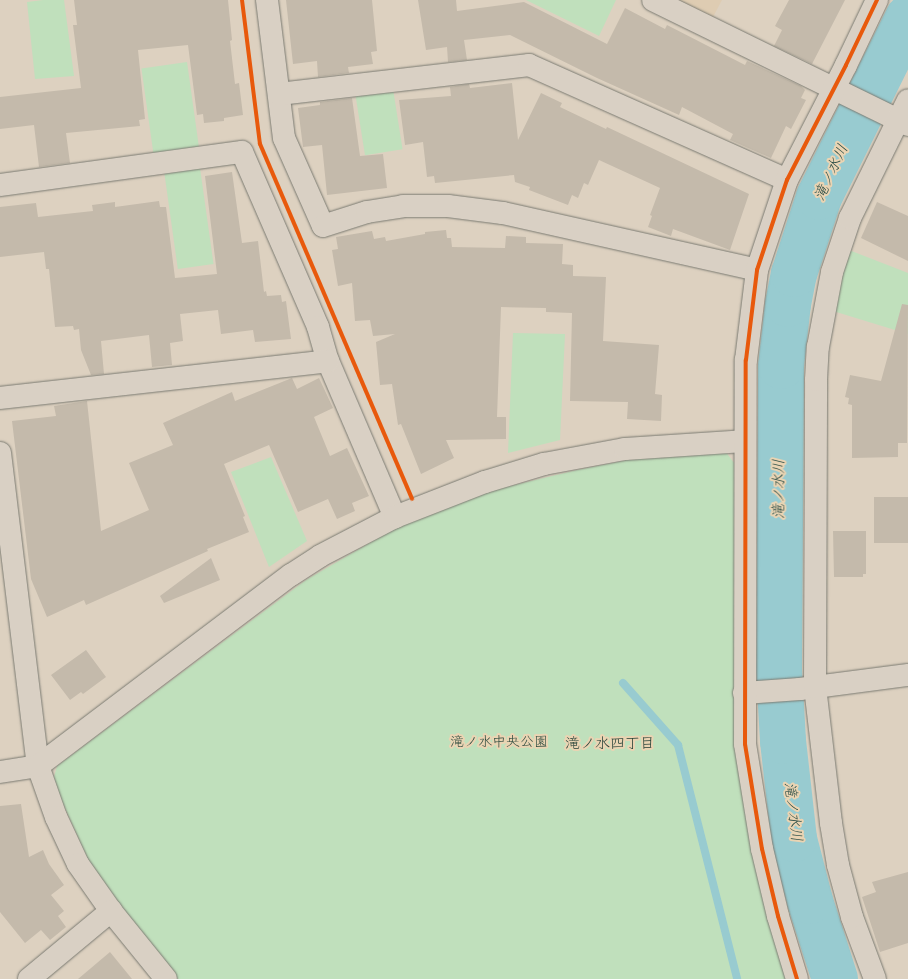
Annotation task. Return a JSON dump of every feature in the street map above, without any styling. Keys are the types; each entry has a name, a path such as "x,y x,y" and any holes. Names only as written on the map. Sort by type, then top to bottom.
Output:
{"street":[{"path":"267,0 284,138 324,226 367,212 403,206 448,206 503,213 757,270"},
{"path":"653,0 903,123"},
{"path":"798,979 778,916 762,849 745,744 744,441 746,360 757,270 786,180 832,89 846,65 877,0"},
{"path":"279,94 530,65 786,180"},
{"path":"875,979 852,917 838,865 831,823 815,687 818,346 832,272 850,218 903,123 908,100"},
{"path":"0,185 242,152 318,327 328,361 395,517"},
{"path":"0,398 328,361"},
{"path":"0,772 38,766 291,576 320,556 395,517 485,482 544,464 625,449 744,441"},
{"path":"0,453 38,766 56,817 78,864 111,911 166,979"},
{"path":"744,693 792,690 908,675"},
{"path":"29,979 111,911"}],"shaded area":[{"path":"673,0 722,0 712,19"}],"green space":[{"path":"64,0 74,76 35,79 27,2"},
{"path":"526,0 616,0 599,36"},
{"path":"187,62 199,148 154,155 141,68"},
{"path":"393,89 403,149 365,155 355,95"},
{"path":"200,168 213,264 178,269 164,173"},
{"path":"849,250 908,273 908,334 833,311"},
{"path":"513,333 565,334 560,440 508,453"},
{"name":"滝ノ水中央公園","path":"725,451 738,468 734,603 791,979 178,979 113,900 92,869 56,788 54,777 57,766 306,580 397,527 481,493 577,470 627,460"},
{"path":"271,457 307,541 269,567 231,472"}],"building":[{"path":"74,0 228,0 232,40 230,41 235,84 239,83 243,115 224,118 224,121 204,123 203,114 197,115 188,45 138,50 145,119 139,120 140,126 66,133 70,163 39,167 34,125 0,129 0,97 81,88 73,25 77,25"},
{"path":"286,0 372,0 377,51 371,52 373,64 348,67 349,73 318,77 317,61 293,64"},
{"path":"418,0 456,0 457,11 524,2 607,44 625,8 665,29 667,25 745,65 747,61 801,86 805,90 801,98 806,100 791,129 786,126 771,158 730,140 733,134 682,107 679,115 597,78 510,35 464,40 467,60 448,62 447,47 426,50"},
{"path":"789,0 845,0 812,64 774,46 782,30 775,26"},
{"path":"512,83 518,140 541,93 562,103 560,107 606,129 607,127 749,194 730,250 673,229 671,236 648,227 652,216 650,215 660,188 599,160 588,185 584,183 578,198 572,195 568,205 529,190 530,187 515,182 514,175 435,183 434,176 427,177 423,142 405,145 399,100 451,96 450,87 469,84 470,88"},
{"path":"352,98 360,156 383,154 387,188 327,195 322,145 303,147 298,108 320,105 320,102"},
{"path":"232,172 242,243 258,241 264,292 266,291 267,296 281,295 282,302 286,301 291,339 255,342 253,330 221,334 218,310 180,314 183,341 170,343 172,365 152,367 149,335 101,341 104,374 91,375 81,350 79,329 74,330 73,326 55,327 49,269 46,269 44,252 0,257 0,207 36,203 38,217 93,211 92,205 115,202 115,207 159,201 160,207 166,207 175,278 217,274 205,176"},
{"path":"877,202 908,216 908,261 861,238"},
{"path":"446,230 447,238 451,238 452,247 505,248 506,236 526,237 526,243 563,244 562,264 573,265 573,276 606,277 603,341 659,345 655,394 662,395 661,421 627,419 628,402 570,401 572,313 546,312 546,308 501,307 497,417 506,417 506,439 446,440 454,458 421,474 401,424 398,425 392,384 380,385 376,342 395,334 373,336 370,320 355,321 352,283 338,286 332,250 338,249 336,237 372,231 374,239 385,237 386,241 425,234 425,232"},
{"path":"902,304 908,305 907,443 898,443 898,457 852,458 852,405 848,404 849,398 845,397 850,375 881,381"},
{"path":"292,378 297,389 319,378 333,408 314,417 330,456 347,448 369,496 352,503 355,511 337,519 328,499 298,512 269,445 224,464 245,516 243,517 249,532 207,549 208,551 86,605 84,600 47,617 31,579 12,421 56,416 54,406 87,401 101,531 149,510 129,463 173,445 163,423 232,392 235,401"},
{"path":"874,497 908,497 908,543 874,543"},
{"path":"833,531 866,531 866,574 863,574 863,577 834,577"},
{"path":"211,558 220,580 164,603 160,596"},
{"path":"86,650 106,677 83,694 81,692 70,700 51,675"},
{"path":"21,804 29,857 43,850 49,864 64,885 51,895 64,911 58,916 66,927 50,940 41,930 25,943 0,912 0,806"},
{"path":"908,872 908,943 880,952 862,897 876,892 872,882"},
{"path":"110,952 132,979 78,979"}],"waterway":[{"name":"滝ノ水川","path":"835,979 810,901 794,839 783,741 779,669 781,366 788,304 794,274 819,197 908,18"},
{"path":"623,683 678,745 737,979"}],"cycle path":[{"path":"242,0 260,144 412,499"},
{"path":"797,979 778,916 762,849 745,744 746,360 757,270 787,180 846,65 877,0"}],"district":[{"name":"滝ノ水四丁目","path":"610,745"}]}
